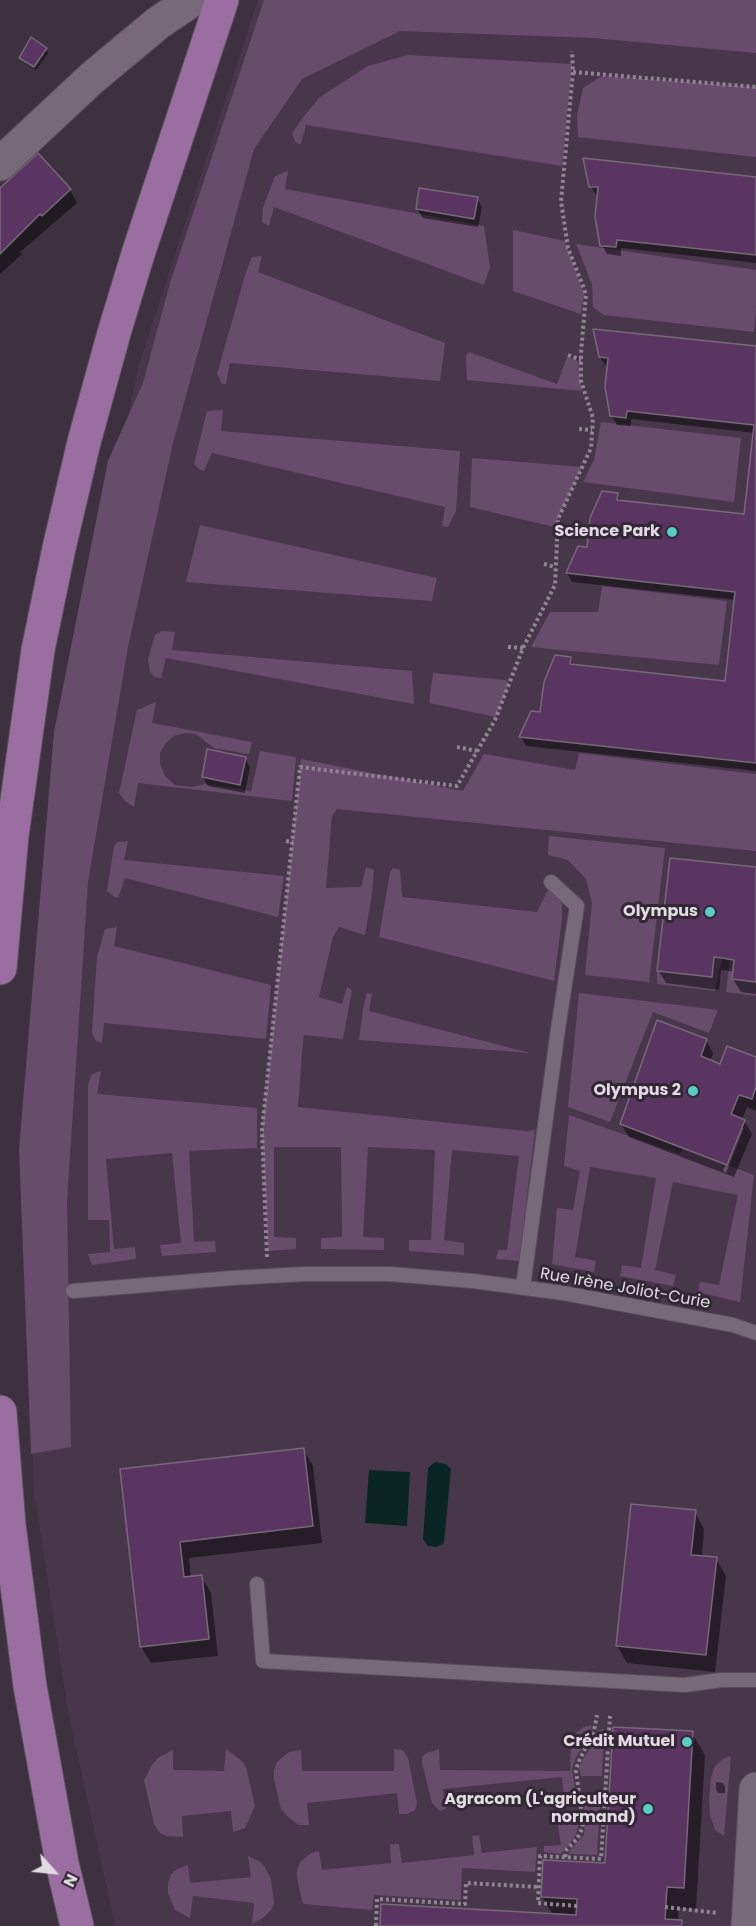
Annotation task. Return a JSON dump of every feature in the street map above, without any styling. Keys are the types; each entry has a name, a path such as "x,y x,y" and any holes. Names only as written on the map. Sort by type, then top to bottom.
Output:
{"main road":[{"path":"0,968 12,836 38,650 59,549 84,442 114,333 222,0"},
{"path":"0,1412 9,1526 30,1686 62,1863 77,1926"}],"street":[{"path":"0,164 92,78 158,22 192,0"},
{"path":"736,1920 751,1846 756,1789"}],"lane":[{"path":"523,1287 577,906 551,882"},
{"name":"Rue Irène Joliot-Curie","path":"73,1290 225,1278 305,1274 390,1274 523,1287 733,1325 756,1333"},
{"path":"256,1584 263,1661 686,1685 721,1680 756,1680"}],"path":[{"path":"267,1257 262,1130 264,1075 280,956 300,767 457,786 495,720 523,648 555,585 558,519 591,448 593,418 581,381 586,294 568,248 559,201 573,72 572,51"},
{"path":"573,72 756,87"},
{"path":"568,355 581,360"},
{"path":"579,429 592,430"},
{"path":"544,564 555,567"},
{"path":"508,647 523,648"},
{"path":"457,747 477,751"},
{"path":"286,841 293,842"},
{"path":"274,955 280,956"},
{"path":"565,1857 567,1849 577,1839 582,1829 583,1821 576,1771 578,1762 594,1731 597,1716"},
{"path":"577,1906 538,1903 540,1856 601,1859 610,1716"},
{"path":"376,1926 377,1899 465,1904 466,1883 539,1887"},
{"path":"665,1907 736,1920"}],"shaded area":[{"path":"258,0 756,0 756,1926 115,1926 68,1711 33,1484 29,1236 70,688 138,368"},
{"path":"264,0 756,0 756,53 593,38 400,31 302,79 254,149 173,443 128,647 88,882 67,1201 71,1447 31,1454 19,1149 54,732 108,461 143,383 170,283"},
{"path":"408,55 572,64 562,166 306,125 301,144 296,143 292,134 320,97 368,66"},
{"path":"602,76 756,87 756,157 578,137 577,115 583,88"},
{"path":"288,171 285,189 484,226 490,267 484,285 274,207 269,226 262,222 263,208 275,176"},
{"path":"513,230 565,241 584,294 581,314 513,291"},
{"path":"576,244 756,270 754,332 604,315 593,307 592,284"},
{"path":"262,256 258,272 445,343 440,381 230,363 226,384 222,384 217,374 246,272 252,257"},
{"path":"469,352 557,384 567,357 578,361 582,391 467,380 466,356"},
{"path":"223,410 221,431 460,451 456,511 448,527 442,526 445,507 212,453 204,471 199,469 194,464 207,411"},
{"path":"601,422 741,438 734,502 583,482 594,460"},
{"path":"472,458 582,467 554,527 470,507"},
{"path":"200,525 437,578 432,601 186,582"},
{"path":"602,586 727,601 719,665 531,647 550,612 598,612"},
{"path":"162,631 175,632 172,650 412,671 414,704 166,658 161,678 155,677 150,672 148,659 155,635"},
{"path":"433,673 505,680 509,683 496,717 429,703"},
{"path":"156,702 152,723 252,742 249,754 214,748 196,734 186,733 174,736 165,744 160,753 160,764 165,776 175,785 192,787 205,784 251,791 260,751 296,757 292,801 138,783 134,807 125,801 119,793 137,710"},
{"path":"579,753 756,774 756,851 337,809 332,816 326,888 361,887 366,867 374,870 372,894 365,935 339,927 333,937 319,997 342,1004 347,987 352,990 343,1039 304,1035 303,1041 298,1107 526,1131 535,1130 519,1261 496,1259 498,1250 507,1250 519,1156 452,1150 444,1240 464,1243 464,1255 409,1251 409,1240 431,1240 435,1150 368,1147 363,1237 384,1238 384,1250 321,1249 321,1238 342,1237 341,1147 274,1147 274,1237 296,1238 296,1249 268,1251 262,1130 301,759 463,791 484,754 575,770"},
{"path":"549,836 665,848 649,982 585,975 592,903 586,879 568,860 548,855"},
{"path":"128,841 124,860 284,876 278,917 125,878 118,898 113,896 107,891 114,846 118,842"},
{"path":"393,868 400,870 402,897 537,912 549,888 562,889 562,918 554,981 379,937 390,872"},
{"path":"117,927 114,946 271,985 266,1039 104,1023 102,1043 96,1041 92,1033 97,957 105,929"},
{"path":"714,957 722,958 715,991 657,984 657,971 712,977"},
{"path":"730,959 734,960 732,979 756,982 756,996 726,992"},
{"path":"367,993 372,994 369,1011 530,1053 359,1040"},
{"path":"579,993 718,1010 709,1033 653,1012 610,1122 568,1107"},
{"path":"101,1071 97,1094 257,1108 257,1148 189,1151 194,1242 215,1241 216,1252 162,1256 160,1245 181,1243 172,1153 106,1159 114,1249 135,1247 136,1259 92,1265 88,1254 110,1252 109,1220 88,1220 88,1084 92,1074"},
{"path":"569,1115 680,1154 683,1148 754,1175 740,1302 698,1292 700,1282 719,1285 738,1195 673,1182 655,1270 676,1275 673,1286 620,1276 622,1265 641,1268 656,1178 590,1167 575,1257 596,1261 594,1272 552,1264 557,1208 573,1210 580,1171 564,1166"},
{"path":"435,1462 446,1464 451,1469 444,1543 437,1547 428,1546 423,1539 428,1468"},
{"path":"369,1470 410,1472 407,1526 365,1523"},
{"path":"592,1725 572,1769 576,1797 564,1798 562,1777 443,1789 446,1809 440,1811 432,1803 422,1763 422,1757 427,1753 439,1749 440,1770 570,1771 571,1745 575,1734 584,1727"},
{"path":"604,1729 602,1776 581,1776 579,1768 582,1761 596,1739 598,1730"},
{"path":"226,1749 246,1767 255,1806 245,1828 233,1832 231,1811 182,1816 183,1837 166,1836 159,1832 154,1824 144,1780 152,1765 159,1757 173,1750 173,1770 224,1771"},
{"path":"394,1749 403,1750 408,1758 417,1803 415,1810 407,1814 399,1814 397,1793 307,1803 309,1825 299,1825 281,1809 274,1770 277,1762 289,1752 301,1750 302,1771 394,1771"},
{"path":"731,1756 724,1836 715,1830 710,1815 709,1799 715,1766"},
{"path":"583,1801 600,1802 597,1855 569,1854 584,1835"},
{"path":"579,1824 575,1837 561,1854 544,1852 544,1846 561,1845 558,1825"},
{"path":"479,1835 482,1853 537,1847 535,1872 462,1868 461,1900 374,1895 372,1910 304,1904 302,1901 297,1870 300,1862 311,1853 319,1851 322,1870 391,1863 390,1844 399,1844 402,1863 474,1855 472,1836"},
{"path":"248,1856 265,1867 271,1879 274,1903 263,1918 252,1924 254,1903 193,1896 190,1918 175,1910 168,1893 168,1883 171,1874 177,1869 188,1865 190,1883 251,1877"}],"building":[{"path":"31,37 47,48 34,67 19,58"},
{"path":"38,153 71,189 42,216 40,214 0,254 0,188"},
{"path":"583,158 756,177 756,255 617,240 616,247 600,246 595,217 598,187 589,187"},
{"path":"419,188 478,197 474,219 416,209"},
{"name":"Science Park","path":"593,329 756,346 756,763 519,737 531,711 540,712 544,682 555,655 571,657 570,664 725,681 735,592 566,573 578,546 587,547 590,518 602,491 618,493 617,500 744,514 754,425 627,411 626,418 610,416 605,387 608,358 599,357"},
{"path":"207,749 246,757 240,785 202,777"},
{"name":"Olympus","path":"670,858 756,867 756,982 732,979 734,960 714,957 712,977 657,971"},
{"name":"Olympus 2","path":"657,1020 707,1039 701,1056 720,1064 727,1046 756,1057 756,1087 752,1099 739,1095 731,1114 745,1120 727,1165 620,1124"},
{"path":"304,1448 313,1526 180,1542 184,1577 202,1575 209,1639 140,1647 120,1469"},
{"path":"631,1504 696,1510 691,1555 717,1557 706,1655 616,1646"},
{"name":"Agracom (L'agriculteur normand)","path":"613,1727 693,1731 684,1888 667,1887 665,1919 682,1920 682,1926 380,1926 381,1904 576,1915 577,1899 541,1897 543,1860 605,1863"}],"place":[{"name":"Science Park","path":"672,532"},
{"name":"Olympus","path":"710,912"},
{"name":"Olympus 2","path":"693,1091"},
{"name":"Crédit Mutuel","path":"687,1742"},
{"name":"Agracom (L'agriculteur normand)","path":"648,1809"}]}
